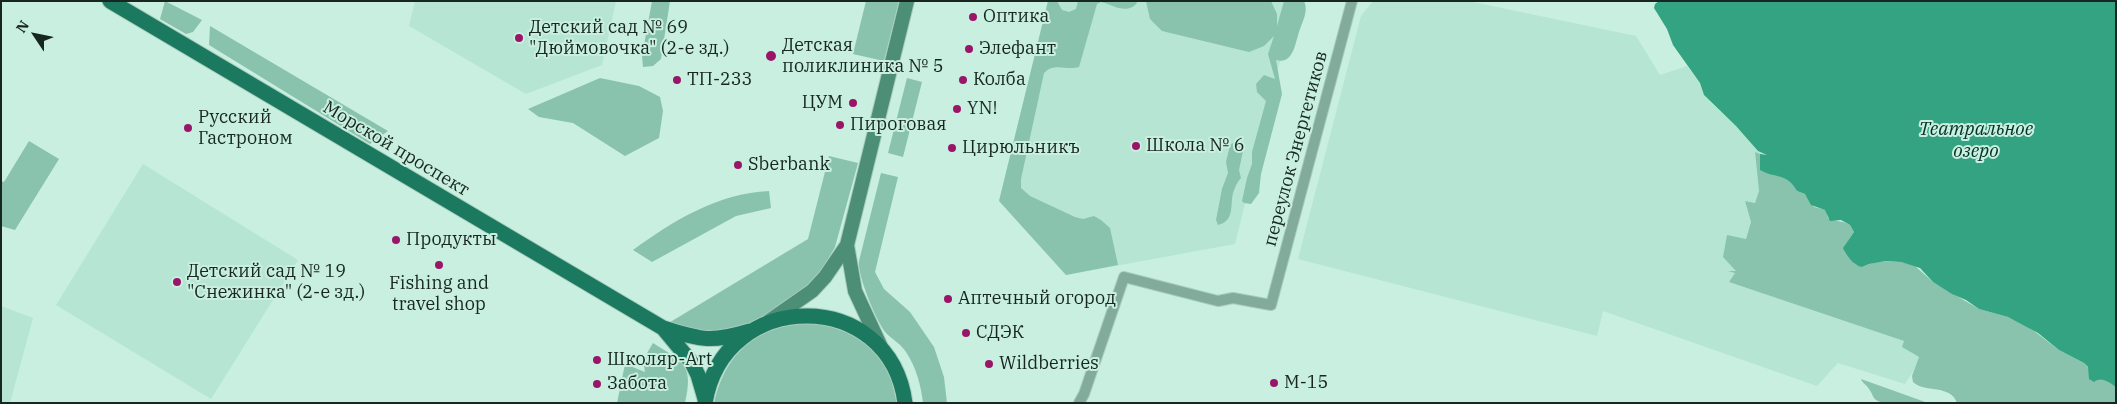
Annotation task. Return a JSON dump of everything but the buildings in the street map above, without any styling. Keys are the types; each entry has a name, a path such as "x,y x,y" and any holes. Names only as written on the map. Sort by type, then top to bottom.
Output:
{"main road":[{"name":"Морской проспект","path":"110,1 538,256 663,328"},
{"path":"705,402 708,389 721,360 738,340 812,291 825,277 847,246 907,1"},
{"path":"847,246 855,291 884,352 894,367 902,385 905,403"},
{"path":"769,321 797,315 830,318 857,329 884,352"},
{"path":"663,328 697,338 714,340 750,331"},
{"path":"663,328 698,374 705,402"}],"street":[{"name":"переулок Энергетиков","path":"1078,403 1084,394 1124,277 1218,301 1233,298 1272,306 1352,1"}],"shaded area":[{"path":"165,1 202,20 193,32 186,34 160,19"},
{"name":"Детский сад № 69 \"Дюймовочка\" (2-е зд.)","path":"415,1 616,1 602,65 526,94 409,26"},
{"path":"652,1 670,1 661,59 653,66 643,67 642,56"},
{"path":"866,1 899,1 884,61 853,54"},
{"name":"Школа № 6","path":"1048,1 1295,1 1235,244 1066,275 999,201"},
{"path":"1048,1 1057,1 1062,10 1069,12 1076,9 1078,1 1136,1 1137,3 1133,7 1124,9 1101,2 1097,4 1079,67 1057,67 1044,73 1021,179 1021,188 1030,196 1075,217 1083,219 1094,216 1101,220 1110,228 1118,265 1066,275 999,201"},
{"path":"1146,1 1271,1 1277,14 1277,26 1284,1 1304,1 1305,13 1290,57 1282,61 1276,60 1282,94 1261,174 1259,193 1251,204 1242,201 1252,164 1252,152 1266,101 1257,92 1256,84 1264,75 1275,79 1268,54 1274,36 1264,46 1249,52 1162,31 1150,19"},
{"path":"1373,1 1468,1 1636,36 1660,75 1687,66 1700,83 1704,95 1712,104 1736,126 1758,151 1769,156 1755,153 1759,191 1755,203 1745,201 1751,222 1746,239 1727,236 1737,272 1729,282 1904,341 1911,353 1919,357 1914,370 1905,384 1838,363 1817,386 1603,311 1597,336 1298,259 1361,16"},
{"path":"210,26 388,131 370,144 209,45"},
{"path":"600,78 639,86 660,97 663,111 659,138 625,156 573,123 539,117 528,109"},
{"path":"907,78 922,82 903,157 888,153"},
{"path":"1237,140 1243,143 1244,146 1239,170 1241,178 1233,193 1231,212 1227,220 1218,225 1216,220 1222,189 1228,173 1226,162 1230,145"},
{"path":"29,141 59,159 15,230 1,226 1,181 4,182"},
{"path":"1755,152 1760,154 1760,164 1764,172 1784,177 1797,191 1805,194 1814,207 1826,210 1828,218 1850,225 1854,232 1846,244 1845,252 1855,264 1862,267 1880,261 1901,262 1915,266 1933,282 1979,309 2008,317 2026,325 2059,350 2084,363 2098,379 2104,379 2116,387 2116,403 1957,403 1949,393 1924,387 1913,382 1912,376 1919,357 1902,347 1904,341 1729,282 1735,273 1728,271 1736,271 1723,257 1727,235 1746,239 1751,222 1745,201 1755,203 1759,191"},
{"path":"829,156 858,163 835,247 820,273 809,285 769,314 745,326 714,334 667,324 808,239"},
{"name":"Детский сад № 19 \"Снежинка\" (2-е зд.)","path":"143,164 298,260 211,399 56,305"},
{"path":"881,173 898,177 875,272 884,289 910,312 934,347 944,377 947,403 923,403 913,364 904,349 882,328 868,298 861,277 859,261"},
{"path":"769,191 771,208 736,216 652,262 633,250 697,210 732,197"},
{"path":"1,306 33,318 10,403 1,403"},
{"path":"810,322 844,331 864,342 872,349 887,369 897,403 714,403 725,372 743,348 761,335 777,327"},
{"path":"653,343 679,360 684,366 688,380 685,403 617,403 625,364 645,372 643,360"},
{"path":"1861,379 1928,403 1879,402"}],"water":[{"name":"Театральное озеро","path":"1659,1 2116,1 2116,387 2105,380 2094,382 2089,379 2088,367 2084,363 2059,350 2038,333 2008,317 1979,309 1966,300 1952,294 1933,282 1920,268 1901,262 1885,261 1862,267 1853,262 1843,248 1854,232 1850,225 1841,220 1830,221 1825,210 1811,205 1805,194 1797,191 1785,178 1760,170 1760,154 1767,155 1758,151 1736,126 1704,95 1700,83 1673,45 1667,29 1654,8 1655,4"}],"place":[{"name":"Оптика","path":"973,17"},
{"name":"Детский сад № 69 \"Дюймовочка\" (2-е зд.)","path":"519,38"},
{"name":"Элефант","path":"969,49"},
{"name":"Детская поликлиника № 5","path":"771,56"},
{"name":"ТП-233","path":"677,80"},
{"name":"Колба","path":"963,80"},
{"name":"ЦУМ","path":"853,103"},
{"name":"YN!","path":"957,109"},
{"name":"Пироговая","path":"840,125"},
{"name":"Русский Гастроном","path":"188,128"},
{"name":"Школа № 6","path":"1136,146"},
{"name":"Цирюльникъ","path":"952,148"},
{"name":"Sberbank","path":"738,165"},
{"name":"Продукты","path":"396,240"},
{"name":"Fishing and travel shop","path":"439,265"},
{"name":"Детский сад № 19 \"Снежинка\" (2-е зд.)","path":"177,282"},
{"name":"Аптечный огород","path":"948,299"},
{"name":"СДЭК","path":"966,333"},
{"name":"Школяр-Art","path":"597,360"},
{"name":"Wildberries","path":"989,364"},
{"name":"М-15","path":"1274,383"},
{"name":"Забота","path":"597,384"}]}
